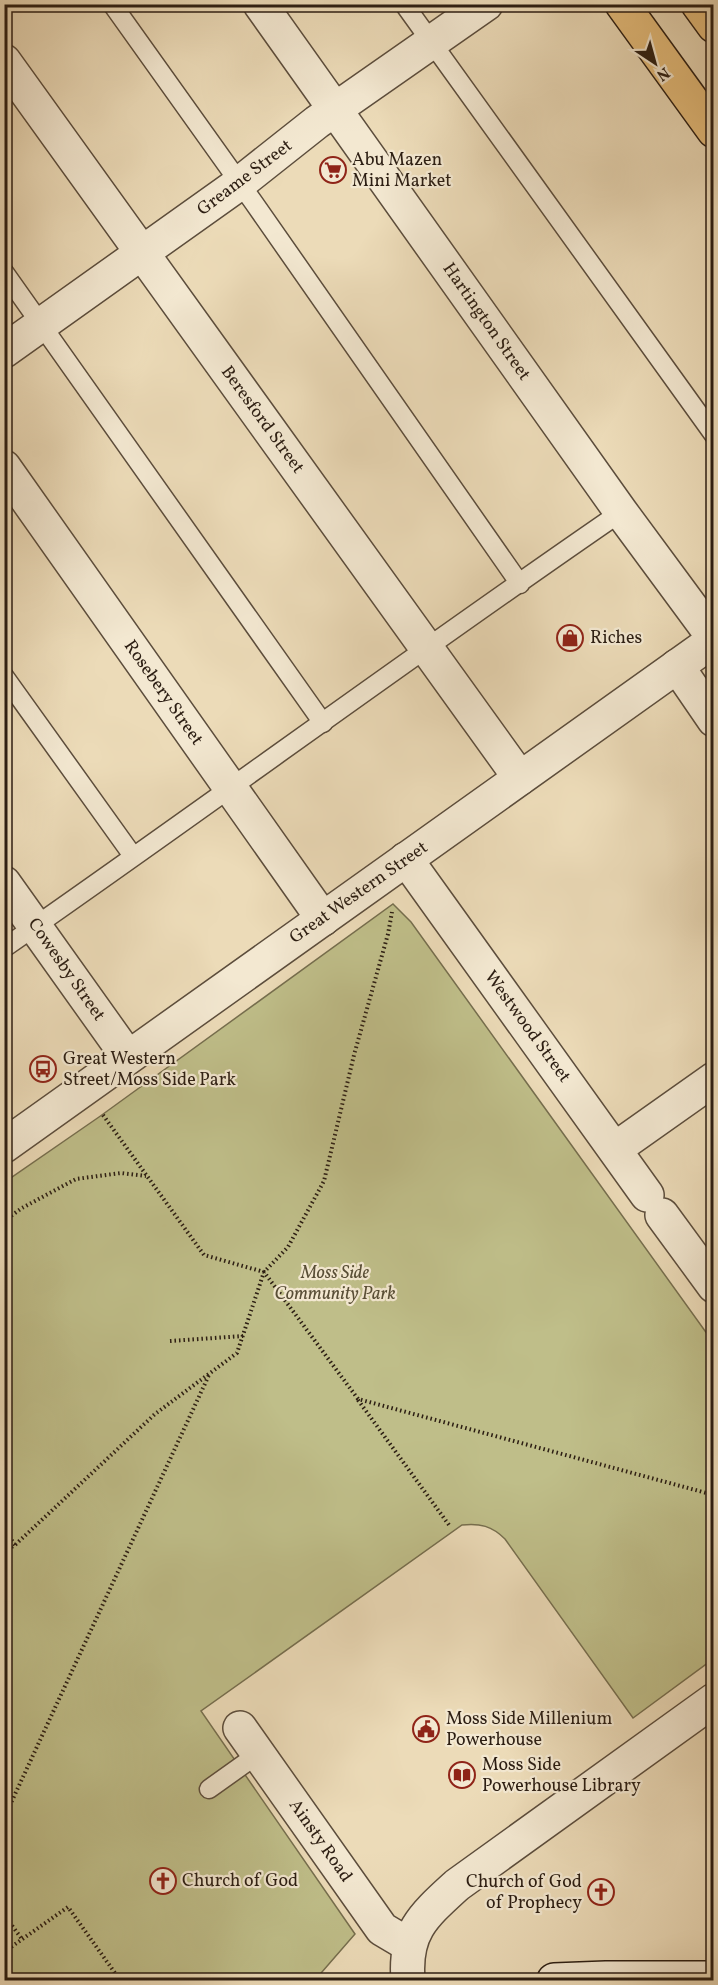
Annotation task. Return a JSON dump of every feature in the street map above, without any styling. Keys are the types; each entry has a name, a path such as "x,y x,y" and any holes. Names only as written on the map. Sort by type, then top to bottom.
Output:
{"highway":[{"path":"622,4 714,131"},
{"path":"698,4 714,26"}],"street":[{"name":"Hartington Street","path":"260,4 714,639"},
{"name":"Greame Street","path":"4,351 143,254 335,110 486,4"},
{"name":"Beresford Street","path":"4,61 520,778"},
{"name":"Rosebery Street","path":"4,468 323,919"},
{"name":"Great Western Street","path":"4,1146 714,639"},
{"path":"677,666 714,720"},
{"name":"Westwood Street","path":"406,859 714,1286"},
{"name":"Cowesby Street","path":"4,883 128,1057"},
{"path":"615,1149 714,1079"},
{"path":"408,1980 409,1945 429,1910 457,1885 714,1700"},
{"name":"Ainsty Road","path":"249,1741 382,1929 409,1945"},
{"path":"554,1980 714,1978"}],"lane":[{"path":"112,4 240,183 519,584"},
{"path":"404,4 714,435"},
{"path":"4,273 323,723"},
{"path":"4,948 621,512"},
{"path":"4,676 133,856"},
{"path":"209,1789 249,1741"}],"path":[{"path":"4,1552 15,1545 156,1414 237,1353 264,1272 288,1247 324,1181 354,1056 388,934 393,904"},
{"path":"84,1089 204,1255 264,1272 449,1525"},
{"path":"4,1221 22,1208 76,1179 121,1173 147,1176"},
{"path":"170,1341 243,1336"},
{"path":"4,1818 209,1374"},
{"path":"357,1400 714,1495"},
{"path":"4,1529 15,1545"},
{"path":"4,1952 68,1907 120,1980"},
{"path":"4,1915 22,1940"}],"green space":[{"name":"Moss Side Community Park","path":"393,904 411,922 713,1342 713,1659 633,1718 505,1539 485,1526 462,1525 201,1711 355,1934 315,1980 5,1980 5,1182 99,1117"}],"place":[{"name":"Abu Mazen Mini Market","path":"333,170"},
{"name":"Riches","path":"570,638"},
{"name":"Great Western Street/Moss Side Park","path":"43,1069"},
{"name":"Moss Side Millenium Powerhouse","path":"426,1729"},
{"name":"Moss Side Powerhouse Library","path":"462,1775"},
{"name":"Church of God","path":"163,1881"},
{"name":"Church of God of Prophecy","path":"601,1892"}]}
